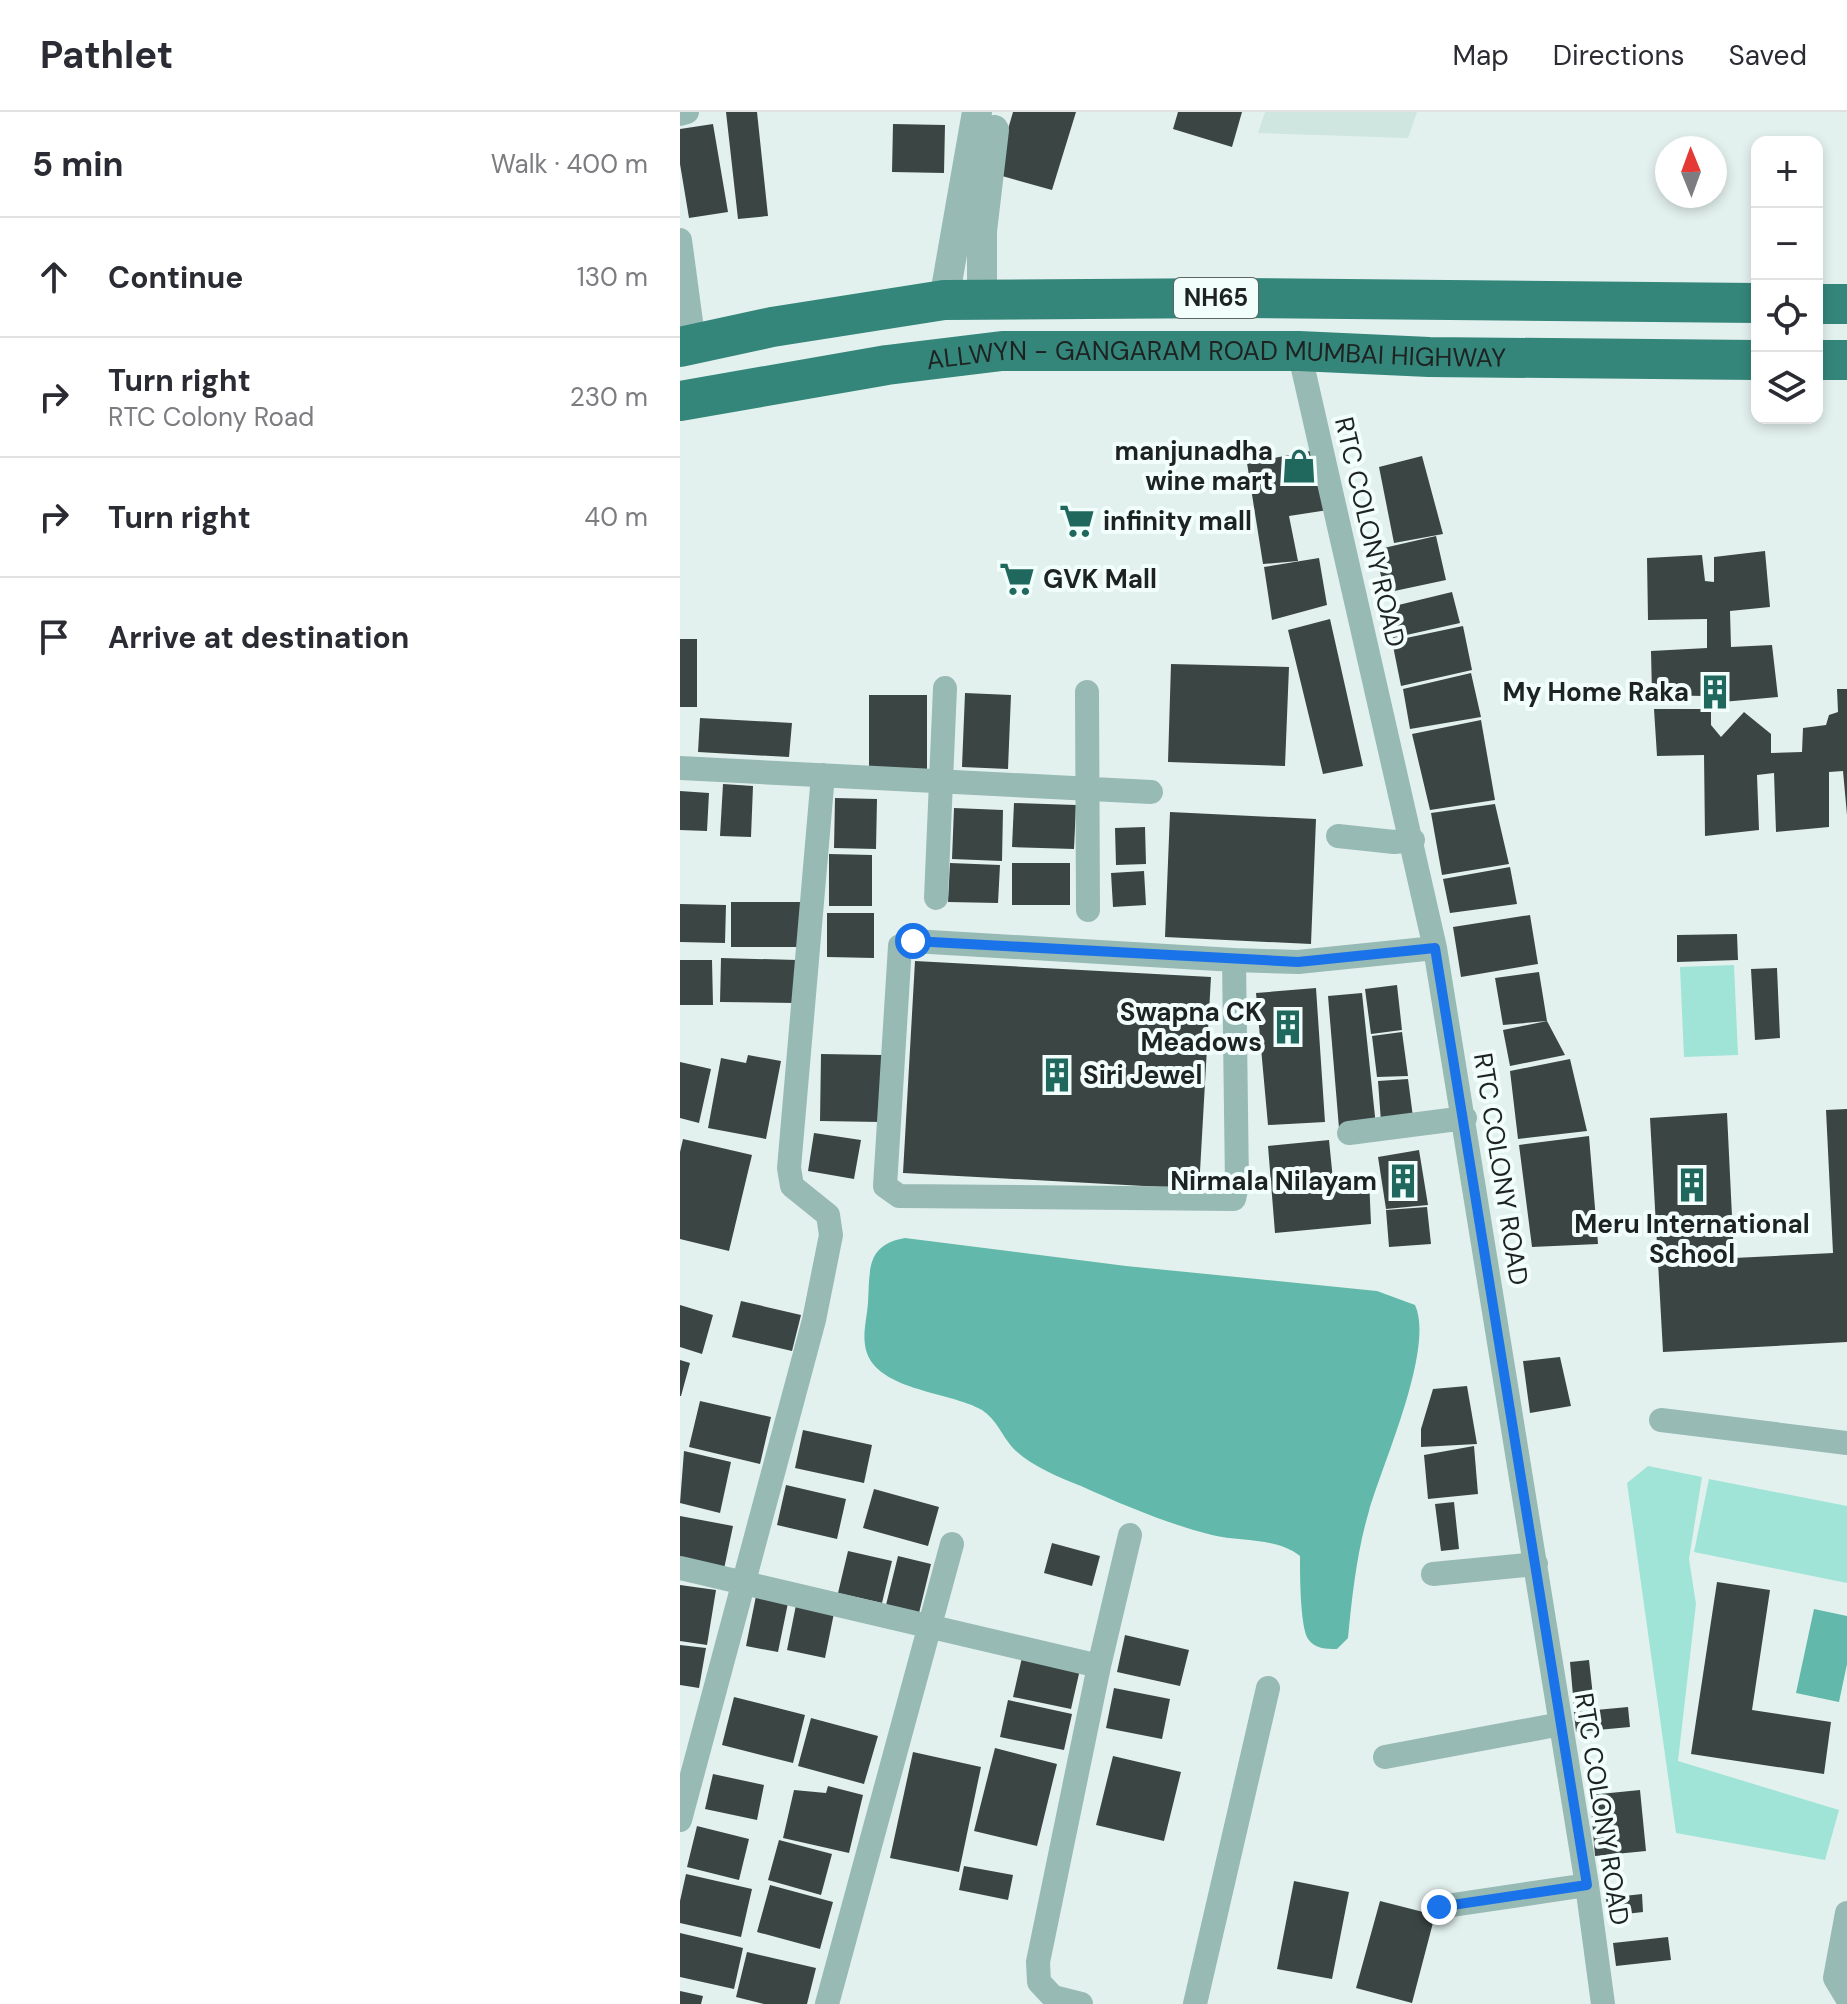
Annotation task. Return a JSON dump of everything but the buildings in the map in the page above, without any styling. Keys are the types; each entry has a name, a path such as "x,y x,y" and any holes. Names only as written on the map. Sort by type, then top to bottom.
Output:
{"highway":[{"name":"NH65","path":"687,345 772,327 963,301 1236,298 1751,303"},
{"path":"1823,304 1847,304"},
{"name":"ALLWYN - GANGARAM ROAD MUMBAI HIGHWAY","path":"680,401 887,365 1002,351 1299,351 1429,357 1751,360"},
{"path":"1823,360 1847,360"}],"street":[{"path":"680,114 687,112"},
{"path":"963,301 977,112"},
{"path":"963,301 982,231 997,112"},
{"path":"680,240 687,345"},
{"name":"RTC COLONY ROAD","path":"1299,351 1413,840 1435,948 1536,1564 1603,2004"},
{"path":"936,898 945,688"},
{"path":"1087,692 1088,910"},
{"path":"680,768 1151,792"},
{"path":"680,1820 741,1583 814,1320 831,1235 828,1215 792,1186 789,1168 823,775"},
{"path":"1338,836 1413,840"},
{"path":"1234,960 1234,1199 899,1196 885,1186 900,946 913,941 1298,962 1435,948"},
{"path":"1349,1133 1465,1118"},
{"path":"1661,1420 1847,1443"},
{"path":"1081,2004 1053,1997 1039,1982 1038,1962 1099,1666 1130,1535"},
{"path":"827,2004 952,1544"},
{"path":"1433,1574 1536,1564"},
{"path":"680,1568 1099,1666"},
{"path":"1195,2004 1268,1688"},
{"path":"1385,1757 1561,1724"},
{"path":"1439,1907 1587,1885"},
{"path":"1847,1913 1835,1978 1847,1998"}],"shaded area":[{"path":"1265,112 1417,112 1408,138 1258,133"},
{"path":"1734,965 1738,1055 1684,1057 1680,967"},
{"path":"905,1238 1126,1266 1377,1291 1415,1305 1419,1324 1413,1377 1365,1526 1348,1638 1337,1649 1317,1647 1308,1639 1302,1612 1300,1556 1291,1550 1269,1543 1212,1535 1179,1525 1063,1479 1019,1453 982,1410 914,1388 881,1372 870,1360 865,1345 870,1269 883,1246"},
{"path":"1648,1466 1702,1477 1689,1559 1696,1604 1678,1761 1839,1810 1825,1860 1676,1833 1627,1483"},
{"path":"1709,1479 1847,1506 1847,1583 1694,1552"},
{"path":"1814,1609 1847,1616 1847,1664 1839,1702 1796,1693"}],"place":[{"name":"manjunadha wine mart","path":"1299,466"},
{"name":"infinity mall","path":"1077,521"},
{"name":"GVK Mall","path":"1017,579"},
{"name":"My Home Raka","path":"1715,692"},
{"name":"Swapna CK Meadows","path":"1288,1027"},
{"name":"Siri Jewel","path":"1057,1075"},
{"name":"Nirmala Nilayam","path":"1403,1181"},
{"name":"Meru International School","path":"1692,1185"}],"route":[{"path":"913,941 1298,962 1435,948 1587,1885 1439,1907"}]}
